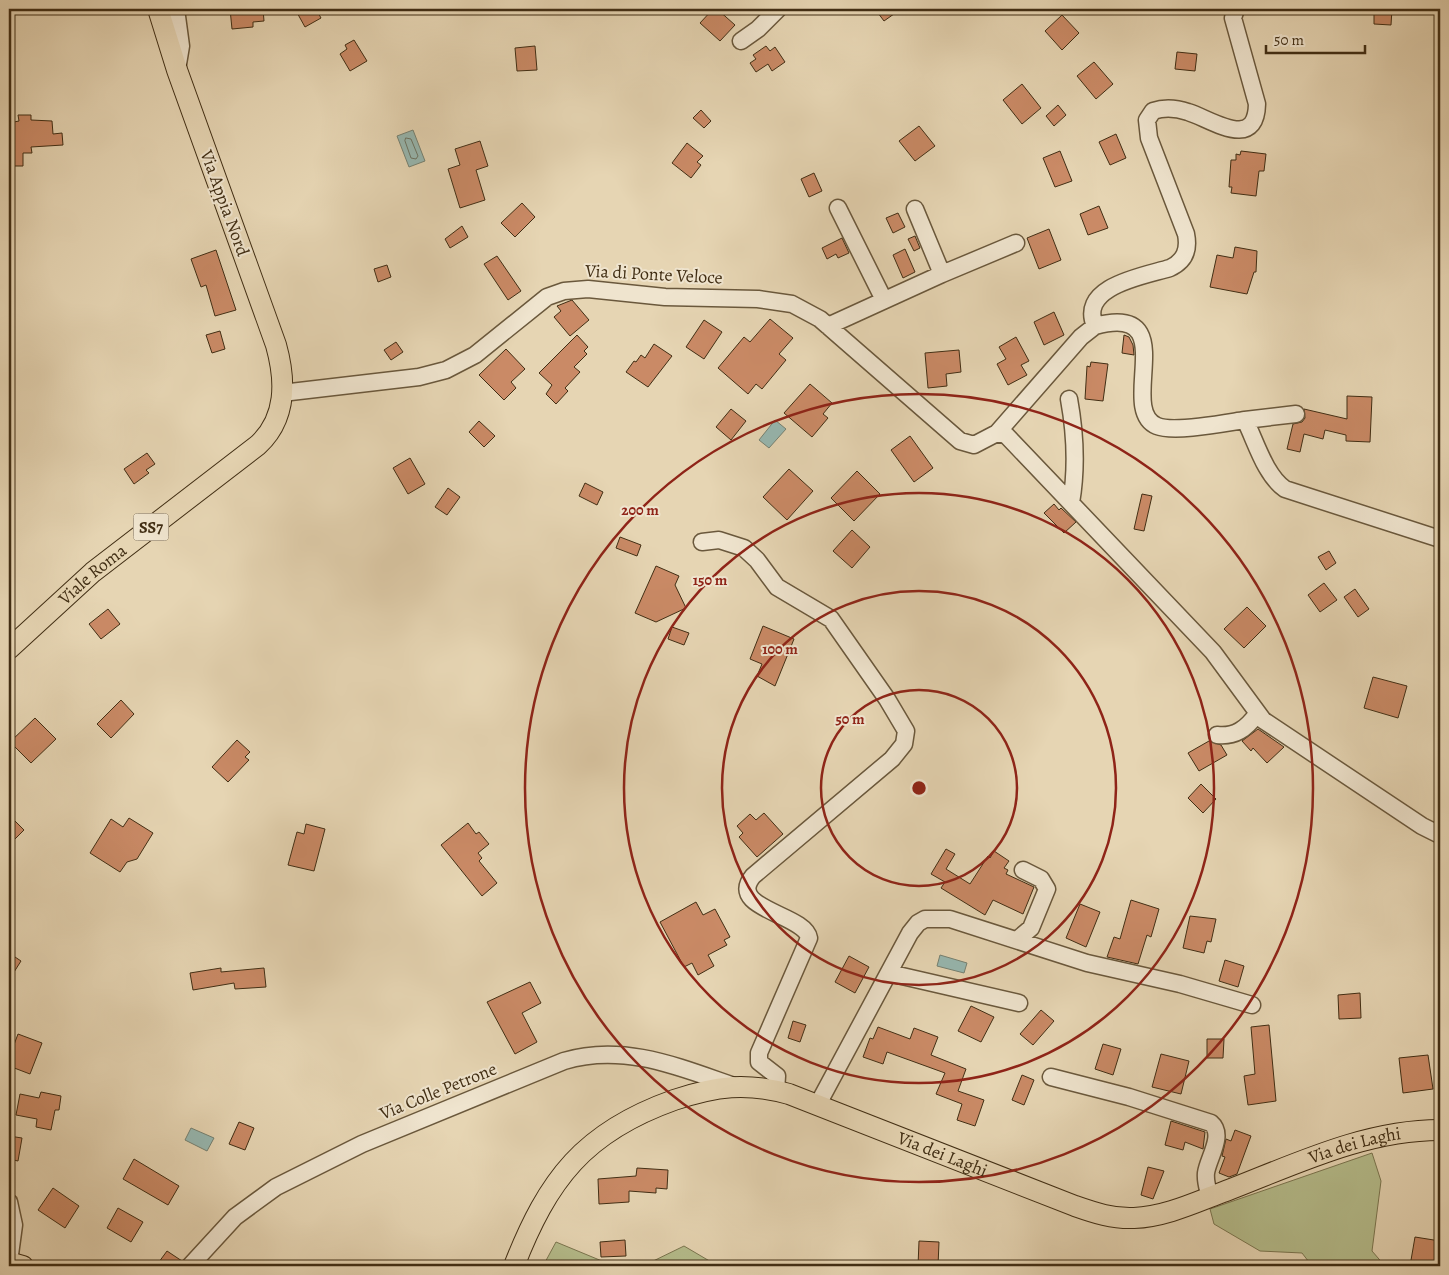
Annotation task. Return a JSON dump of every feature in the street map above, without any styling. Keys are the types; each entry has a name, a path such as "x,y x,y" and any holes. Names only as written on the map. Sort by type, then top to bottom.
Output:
{"main road":[{"name":"Via Appia Nord","path":"158,9 177,70 273,337 280,366 282,396"},
{"name":"Viale Roma","path":"9,649 93,572 258,445 275,423 282,396"},
{"name":"Via dei Laghi","path":"514,1266 534,1221 556,1185 570,1165 595,1140 636,1115 714,1088 734,1086 776,1090 1106,1216 1143,1217 1210,1197 1345,1146 1401,1133 1440,1130"},
{"path":"9,1262 24,1266"}],"street":[{"path":"176,9 181,46 177,70"},
{"path":"741,40 784,10"},
{"path":"1234,12 1257,104 1255,118 1249,127 1236,130 1178,110 1160,109 1150,114 1147,120 1148,134 1186,234 1186,250 1182,260 1176,265 1114,286 1100,295 1092,310 1095,326 1108,323 1126,324 1136,329 1141,335 1144,348 1145,410 1147,418 1155,425 1176,428 1296,414"},
{"path":"838,208 884,300"},
{"path":"914,209 942,274"},
{"path":"828,326 942,274 1016,243"},
{"name":"Via di Ponte Veloce","path":"282,396 419,377 446,370 475,355 547,297 571,290 665,297 776,301 801,308 828,326 960,441 974,445 1003,431 1082,337 1095,326"},
{"path":"1068,398 1074,441 1074,477 1071,502"},
{"path":"1245,420 1269,471 1279,485 1285,489 1440,539"},
{"path":"1003,431 1213,652 1257,714 1272,728 1422,826 1440,835"},
{"path":"702,542 719,540 744,548 757,560 777,587 830,619 887,699 906,731 904,744 892,758 753,876 748,884 748,894 754,902 802,927 809,938 759,1053 760,1062 777,1076 776,1090"},
{"path":"1217,735 1225,736 1238,733 1257,714"},
{"path":"1017,940 1031,928 1047,889 1041,879 1023,870"},
{"path":"817,1106 913,929 925,919 955,920 1093,964 1180,984 1252,1005"},
{"path":"889,973 1019,1003"},
{"name":"Via Colle Petrone","path":"190,1266 235,1217 276,1187 371,1141 564,1061 606,1054 644,1057 734,1086"},
{"path":"1051,1077 1129,1097 1212,1123 1217,1134 1206,1176 1210,1197"},
{"path":"9,1202 14,1226 9,1262"}],"green space":[{"path":"1372,1153 1381,1181 1372,1251 1385,1266 1312,1266 1302,1253 1260,1251 1214,1224 1210,1209"},
{"path":"556,1242 614,1266 543,1266"},
{"path":"684,1246 718,1266 643,1266"}],"water":[{"path":"413,130 425,161 409,167 397,136"},
{"path":"775,420 786,429 769,448 759,440"},
{"path":"940,955 967,963 964,973 937,966"},
{"path":"191,1128 214,1138 207,1151 185,1140"}],"building":[{"path":"230,9 263,9 264,21 253,22 253,27 232,29"},
{"path":"295,9 316,9 321,18 305,27"},
{"path":"713,9 717,9 735,25 720,41 700,23"},
{"path":"875,9 901,9 884,21"},
{"path":"1374,9 1392,9 1391,25 1374,24"},
{"path":"1062,15 1079,33 1062,50 1045,31"},
{"path":"354,40 367,61 350,71 340,54 347,49 345,45"},
{"path":"535,46 537,70 517,71 515,48"},
{"path":"766,46 770,51 775,47 785,62 772,71 768,64 756,72 750,63 756,59 753,55"},
{"path":"1177,52 1197,54 1195,71 1175,69"},
{"path":"1094,62 1113,84 1096,99 1077,76"},
{"path":"1022,84 1041,108 1022,124 1003,100"},
{"path":"1058,105 1066,115 1054,126 1046,116"},
{"path":"701,110 711,121 704,128 693,118"},
{"path":"18,115 31,115 31,120 52,121 53,134 62,133 63,145 31,147 32,153 23,153 23,166 9,166 9,123 19,121"},
{"path":"919,126 935,146 915,161 899,141"},
{"path":"1116,134 1126,158 1110,165 1099,142"},
{"path":"480,141 488,166 476,170 485,200 460,208 448,169 460,165 455,149"},
{"path":"687,143 703,156 697,162 701,165 691,178 672,163"},
{"path":"1060,151 1072,181 1055,187 1043,158"},
{"path":"1241,151 1266,154 1264,171 1259,171 1256,196 1231,193 1232,187 1229,187 1231,160 1236,160 1236,154 1240,155"},
{"path":"814,173 822,191 809,197 801,179"},
{"path":"522,203 535,217 515,237 501,223"},
{"path":"1099,206 1108,228 1088,235 1080,214"},
{"path":"898,213 905,227 893,233 886,218"},
{"path":"462,226 468,237 450,248 445,239"},
{"path":"1049,229 1061,260 1039,269 1027,238"},
{"path":"915,236 920,248 914,251 908,239"},
{"path":"842,238 849,253 838,258 836,254 827,259 822,248"},
{"path":"1235,247 1257,251 1256,272 1254,272 1247,294 1210,287 1217,255 1233,258"},
{"path":"905,249 915,272 903,278 893,255"},
{"path":"216,250 236,310 215,316 206,285 201,287 191,259"},
{"path":"497,256 521,291 508,300 484,264"},
{"path":"387,265 391,277 378,282 374,269"},
{"path":"572,300 589,320 570,336 554,317 561,311 557,306"},
{"path":"1054,312 1064,335 1044,345 1034,322"},
{"path":"770,319 793,338 779,354 786,360 762,389 756,384 748,394 718,368 744,337 750,342"},
{"path":"704,320 722,332 704,359 686,347"},
{"path":"220,331 225,349 212,353 206,335"},
{"path":"577,335 588,347 584,351 587,354 574,367 580,372 565,388 568,391 556,404 546,394 552,385 539,373"},
{"path":"1124,335 1129,337 1133,345 1134,355 1122,353"},
{"path":"1016,337 1029,361 1021,365 1027,375 1008,385 997,364 1006,359 999,347"},
{"path":"396,342 403,352 391,360 384,350"},
{"path":"654,344 672,356 648,387 626,372 641,355 645,358"},
{"path":"506,349 525,369 511,382 516,388 504,400 479,375"},
{"path":"959,350 961,372 946,374 947,386 928,388 925,353"},
{"path":"1091,362 1108,364 1103,401 1085,399 1087,366 1090,367"},
{"path":"810,384 832,403 823,414 828,418 812,437 784,413"},
{"path":"1347,396 1372,397 1370,442 1346,441 1346,435 1325,430 1323,439 1304,434 1300,452 1287,449 1293,424 1302,422 1305,418 1304,409 1347,419"},
{"path":"731,409 746,421 731,440 716,427"},
{"path":"479,421 495,436 484,447 469,432"},
{"path":"910,436 933,468 914,482 891,450"},
{"path":"147,453 155,464 146,470 149,473 134,484 124,469"},
{"path":"410,458 425,484 408,494 393,468"},
{"path":"789,469 813,491 787,520 763,497"},
{"path":"857,471 880,494 854,521 831,498"},
{"path":"585,483 603,492 597,505 579,496"},
{"path":"448,488 460,497 447,515 435,507"},
{"path":"1142,494 1152,496 1144,531 1134,529"},
{"path":"1054,504 1076,522 1064,533 1044,513"},
{"path":"852,530 870,547 852,568 833,551"},
{"path":"620,537 641,545 637,556 616,548"},
{"path":"1329,551 1336,563 1326,570 1318,557"},
{"path":"656,566 679,576 675,585 686,608 656,622 635,613"},
{"path":"1324,583 1337,600 1320,612 1308,595"},
{"path":"1355,589 1369,609 1358,617 1344,597"},
{"path":"1247,607 1266,626 1244,648 1224,629"},
{"path":"108,609 120,624 101,639 89,624"},
{"path":"763,626 794,639 775,686 757,676 762,664 750,659"},
{"path":"672,627 689,633 684,645 668,639"},
{"path":"1373,677 1407,686 1398,718 1364,708"},
{"path":"121,700 134,714 111,738 97,724"},
{"path":"35,718 56,739 31,763 10,742"},
{"path":"1258,729 1284,747 1267,763 1253,748 1251,751 1242,741"},
{"path":"237,740 250,752 245,757 249,760 228,782 212,767"},
{"path":"1209,741 1221,745 1227,755 1199,771 1188,753"},
{"path":"1201,784 1216,799 1203,813 1188,798"},
{"path":"764,813 783,834 757,857 739,837 743,833 737,826 750,814 756,820"},
{"path":"9,815 24,830 9,845"},
{"path":"129,818 153,833 137,859 127,862 120,872 90,853 111,819 123,827"},
{"path":"468,823 476,834 479,832 489,844 478,853 482,858 479,861 497,883 482,896 441,845"},
{"path":"306,824 325,829 314,871 288,865 297,832 304,834"},
{"path":"946,849 955,854 946,869 970,884 988,856 990,858 994,851 1009,861 1004,868 1008,870 1006,874 1034,887 1023,914 993,900 985,915 941,888 945,882 931,874"},
{"path":"1131,900 1159,909 1151,937 1147,935 1138,964 1107,957 1114,937 1120,939"},
{"path":"696,902 703,915 715,909 730,937 724,940 727,945 708,955 714,966 698,975 692,963 684,967 660,922"},
{"path":"1080,904 1100,912 1086,947 1066,938"},
{"path":"1190,916 1216,919 1211,942 1207,941 1204,953 1183,948"},
{"path":"9,953 21,961 9,980"},
{"path":"849,956 869,967 855,993 835,982"},
{"path":"1225,960 1244,966 1238,987 1219,981"},
{"path":"221,968 221,972 264,968 266,987 235,989 234,983 193,990 190,973"},
{"path":"530,982 541,1003 522,1013 537,1042 515,1054 487,1002"},
{"path":"1360,993 1361,1018 1339,1019 1338,995"},
{"path":"971,1006 994,1017 981,1042 958,1031"},
{"path":"1041,1010 1054,1021 1033,1045 1020,1034"},
{"path":"793,1021 806,1025 800,1042 788,1038"},
{"path":"1269,1025 1276,1101 1248,1105 1244,1076 1255,1074 1251,1027"},
{"path":"878,1027 910,1039 914,1028 938,1037 931,1055 966,1069 958,1091 984,1100 975,1126 957,1120 962,1104 936,1094 945,1073 887,1052 883,1064 863,1057 870,1038 873,1039"},
{"path":"18,1034 42,1043 30,1074 9,1066 9,1058"},
{"path":"1207,1039 1224,1039 1223,1058 1207,1058"},
{"path":"1103,1044 1121,1049 1113,1075 1095,1069"},
{"path":"1161,1054 1189,1061 1181,1094 1152,1087"},
{"path":"1428,1055 1433,1089 1403,1093 1399,1058"},
{"path":"1022,1075 1034,1080 1024,1105 1012,1100"},
{"path":"41,1092 61,1096 59,1110 55,1110 51,1130 36,1127 37,1119 16,1115 20,1094 39,1098"},
{"path":"1171,1121 1205,1132 1203,1149 1185,1142 1183,1150 1165,1145"},
{"path":"239,1122 254,1128 245,1150 229,1144"},
{"path":"1235,1130 1251,1136 1237,1174 1229,1177 1219,1173 1225,1157 1222,1156 1226,1139 1231,1141"},
{"path":"9,1136 22,1138 18,1161 9,1159"},
{"path":"134,1159 179,1186 168,1205 123,1179"},
{"path":"1148,1167 1164,1171 1153,1199 1141,1195"},
{"path":"637,1168 668,1170 667,1189 656,1188 656,1193 629,1191 629,1202 599,1204 598,1179 636,1176"},
{"path":"53,1188 79,1206 65,1228 38,1210"},
{"path":"118,1208 143,1222 131,1242 107,1228"},
{"path":"1415,1237 1440,1241 1437,1266 1410,1266"},
{"path":"625,1240 626,1256 601,1257 600,1242"},
{"path":"919,1241 939,1242 938,1266 918,1266"},
{"path":"167,1251 182,1261 180,1266 156,1266"}]}
